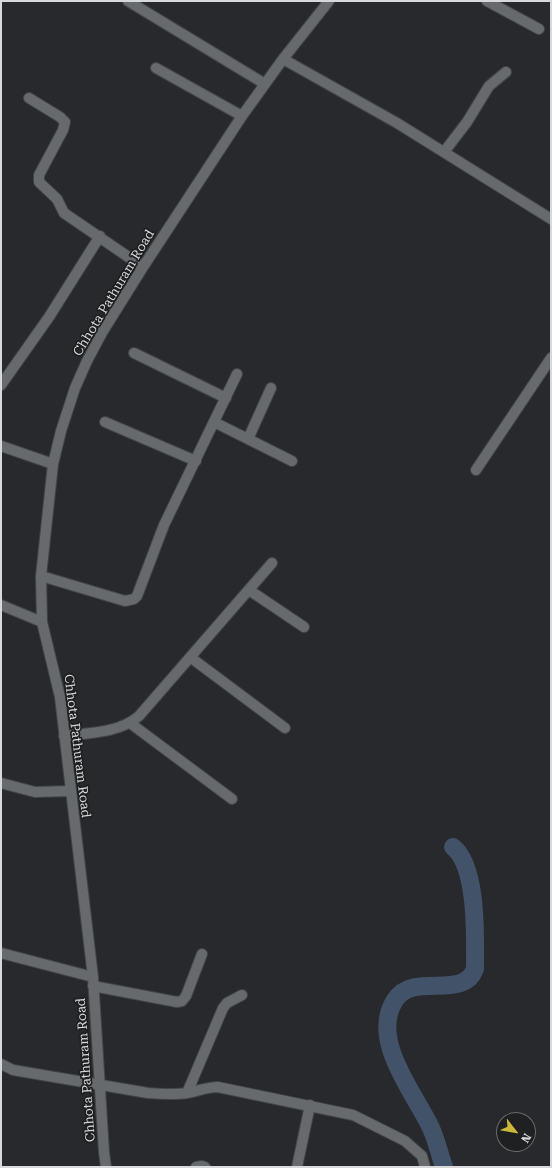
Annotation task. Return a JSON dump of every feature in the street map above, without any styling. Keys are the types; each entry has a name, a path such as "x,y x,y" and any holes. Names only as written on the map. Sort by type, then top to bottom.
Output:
{"street":[{"path":"128,1 265,84"},
{"name":"Chhota Pathuram Road","path":"106,1167 93,981 64,736 55,674 42,622 41,576 53,464 61,431 75,388 87,361 143,266 242,116 283,59 329,1"},
{"path":"487,1 539,29"},
{"path":"283,59 397,123 551,219"},
{"path":"156,68 242,116"},
{"path":"444,152 467,122 489,86 506,72"},
{"path":"29,98 60,117 65,122 63,130 39,175 39,182 58,199 64,213 143,266"},
{"path":"1,385 49,317 100,236"},
{"path":"134,353 226,398"},
{"path":"476,470 551,358"},
{"path":"41,576 125,601 134,599 140,592 155,545 226,398 236,374"},
{"path":"248,439 270,388"},
{"path":"105,422 196,461"},
{"path":"214,422 292,461"},
{"path":"1,446 53,464"},
{"path":"64,736 121,728 130,723 272,563"},
{"path":"249,590 304,627"},
{"path":"1,605 42,622"},
{"path":"190,657 285,728"},
{"path":"130,723 232,799"},
{"path":"1,783 35,792 70,791"},
{"path":"1,953 93,981 176,1002 182,1001 186,996 202,954"},
{"path":"187,1093 223,1008 227,1003 242,995"},
{"path":"1,1064 13,1070 148,1093 171,1095 187,1093 207,1087 218,1087 353,1115 405,1141 422,1156 425,1167"},
{"path":"297,1167 310,1105"},
{"path":"196,1167 205,1167"}],"waterway":[{"path":"444,1167 431,1129 396,1064 390,1047 387,1031 389,1015 395,1000 403,992 414,987 460,983 469,978 475,969 475,922 471,886 467,870 461,857 453,847"}]}
